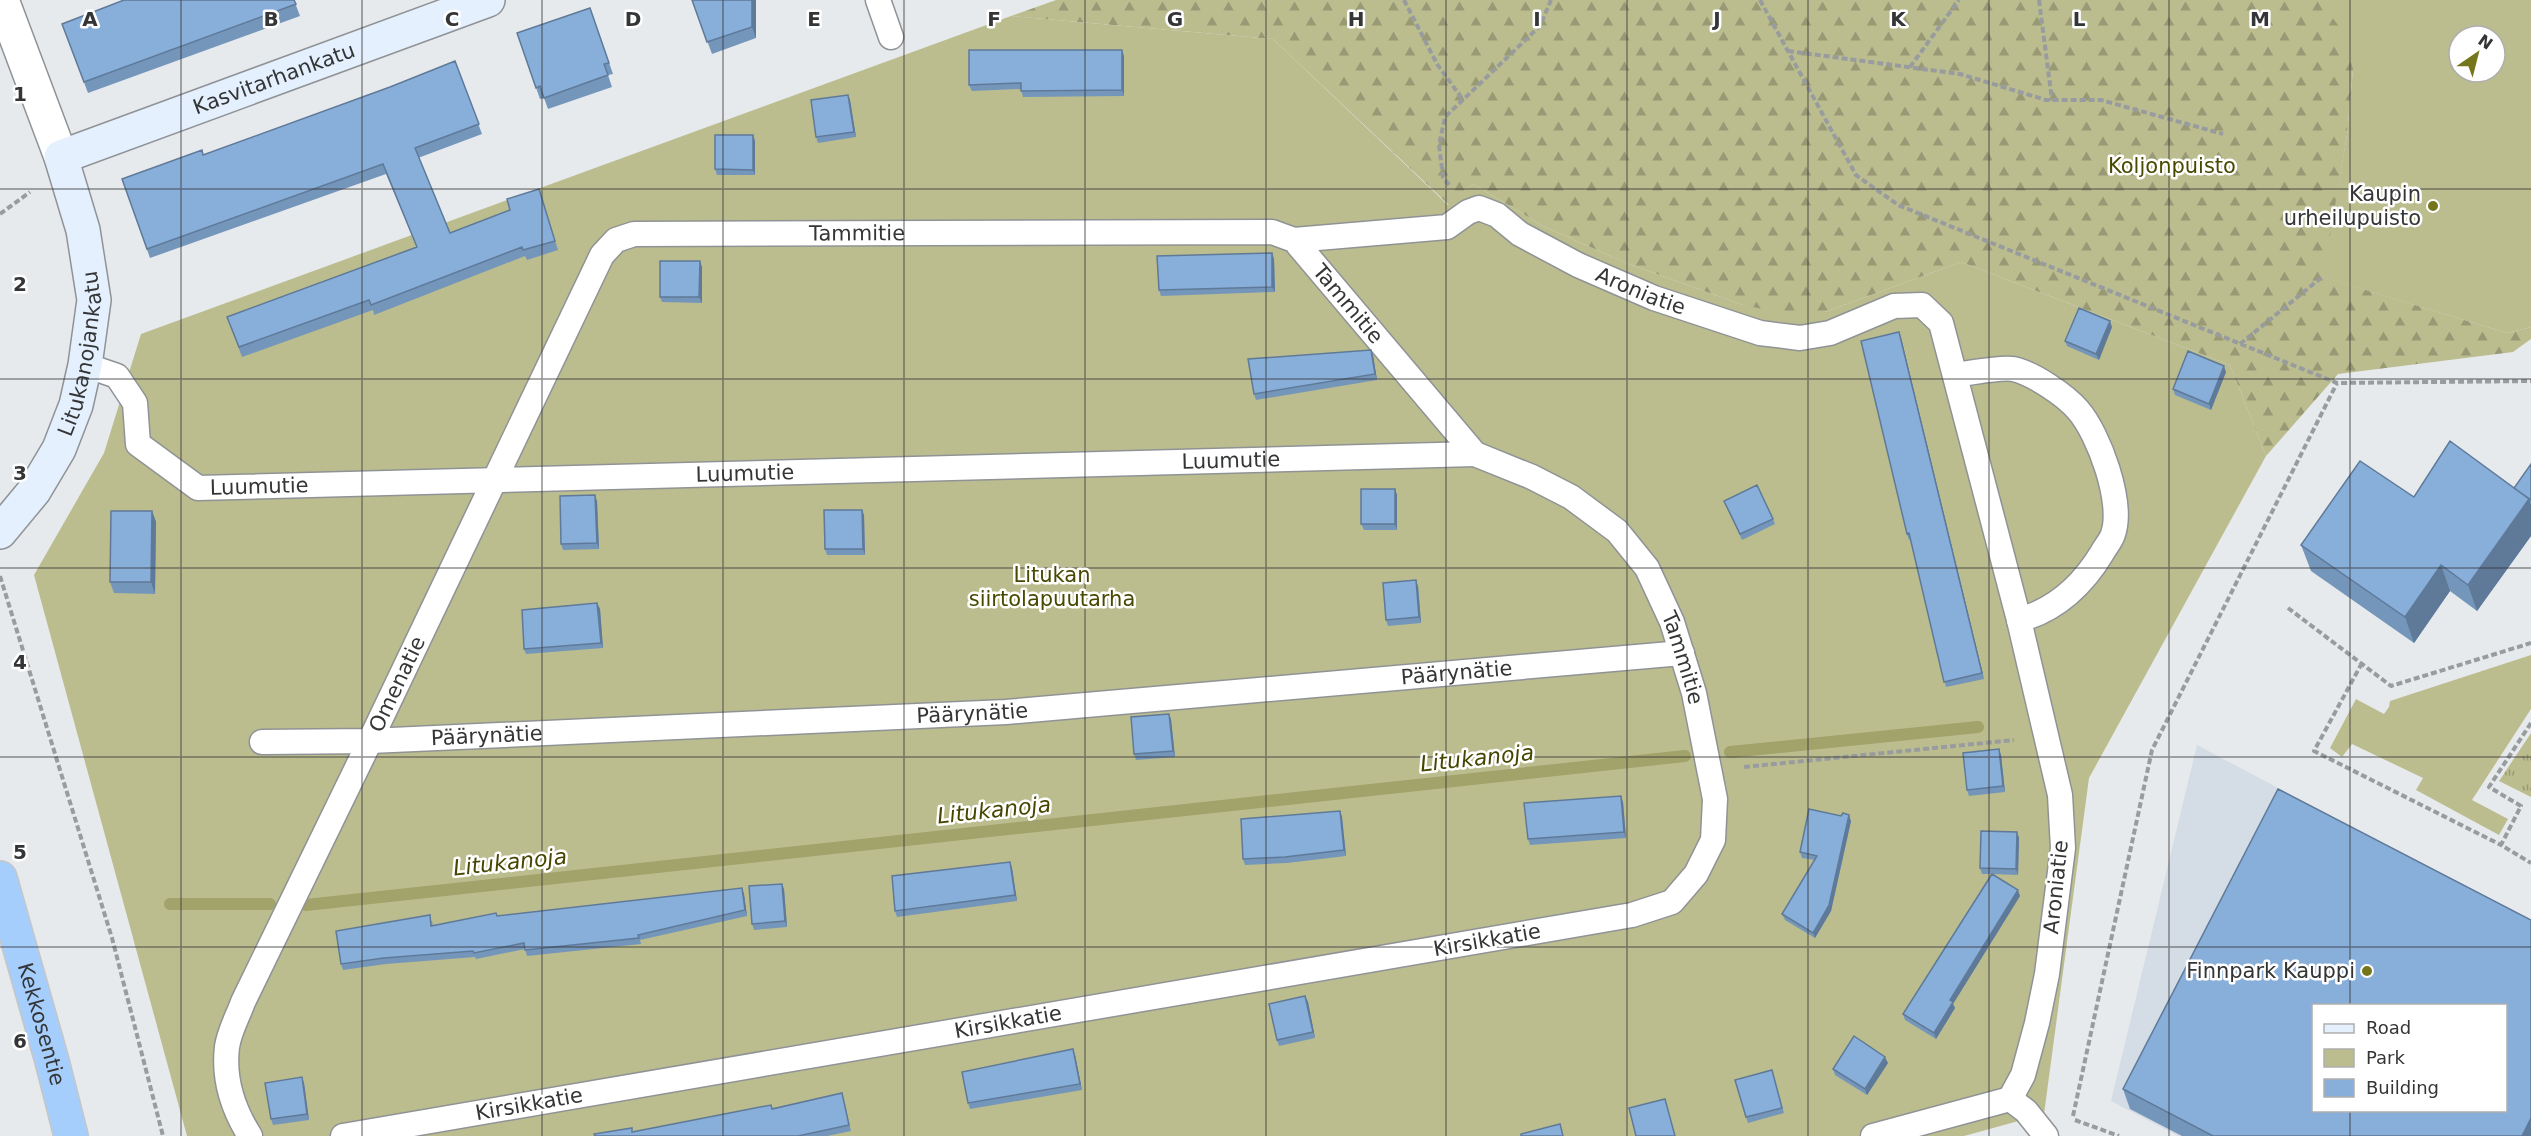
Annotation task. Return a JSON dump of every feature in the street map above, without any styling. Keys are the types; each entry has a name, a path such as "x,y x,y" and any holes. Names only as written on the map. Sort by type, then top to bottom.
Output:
{"highway":[{"name":"Kekkosentie","path":"0,878 52,1060 71,1136"},
{"path":"52,1060 80,1136"}],"street":[{"path":"2,0 61,157"},
{"name":"Kasvitarhankatu","path":"61,157 488,0"},
{"name":"Litukanojankatu","path":"0,532 34,491 59,449 76,405 85,364 94,300 83,230 61,157"}],"lane":[{"path":"878,0 891,37"},
{"name":"Aroniatie","path":"1468,212 1479,208 1497,215 1521,234 1578,265 1654,298 1760,333 1800,338 1830,333 1894,306 1922,305 1941,323 2019,620 2060,795 2063,848 2047,975 2023,1075 2010,1099"},
{"path":"1293,240 1447,227 1468,212"},
{"name":"Tammitie","path":"616,240 634,234 1272,232 1293,240 1474,454 1533,477 1571,497 1617,531 1647,568 1672,622 1694,693 1715,799 1713,840 1696,874 1672,903"},
{"name":"Omenatie","path":"250,1136 239,1118 227,1083 227,1046 243,1002 602,255 616,240"},
{"name":"Luumutie","path":"85,364 117,376 135,403 138,444 198,489 1474,454"},
{"path":"1954,375 2013,369 2054,388 2079,411 2102,452 2116,500 2114,534 2093,568 2062,601 2039,615 2019,620"},
{"name":"Päärynätie","path":"262,742 370,741 1006,712 1682,653"},
{"name":"Kirsikkatie","path":"343,1136 1632,915 1672,903"},
{"path":"1873,1136 2010,1099 2026,1111 2046,1136"}],"path":[{"path":"1404,0 1437,64 1463,100"},
{"path":"1468,212 1443,177 1439,145 1445,117 1540,26 1551,0"},
{"path":"1760,0 1856,175 1898,205 2337,383 2531,381"},
{"path":"1910,68 1959,0"},
{"path":"2038,0 2052,100"},
{"path":"1787,51 1960,74 2052,100 2101,100 2223,134"},
{"path":"0,214 38,186"},
{"path":"2239,345 2322,277"},
{"path":"2071,1127 2152,750 2337,383"},
{"path":"0,576 112,938 163,1136"},
{"path":"2288,608 2391,686 2531,643"},
{"path":"2362,663 2314,751 2501,845 2531,863"},
{"path":"2501,845 2521,806 2489,787 2531,723"},
{"path":"1710,770 2046,737"}],"shaded area":[{"name":"Finnpark Kauppi","path":"2197,745 2531,922 2531,1136 2178,1136 2111,1101"}],"green space":[{"name":"Koljonpuisto","path":"1056,0 2319,0 2341,29 2353,69 2347,135 2323,277 2507,333 2531,327 2531,339 2513,352 2338,374 2266,456 2230,365 1961,262 1825,312 1791,315 1743,305 1626,263 1543,226 1473,184 1449,205 1273,39 1011,16"},
{"name":"Kaupin urheilupuisto","path":"2319,0 2531,0 2531,327 2507,333 2322,277 2347,135 2353,69"},
{"name":"Litukan siirtolapuutarha","path":"1011,16 1273,39 1448,205 1473,184 1543,226 1626,263 1743,305 1825,312 1961,262 2230,365 2266,456 2089,778 2044,1114 1964,1136 187,1136 34,575 104,453 141,334"},
{"path":"2531,655 2531,709 2472,800 2508,819 2499,835 2416,790 2423,778 2352,744 2342,757 2330,748 2356,699 2384,714 2390,701"},
{"path":"2531,733 2531,797 2499,781"}],"building":[{"path":"124,0 294,0 296,4 84,82 62,24"},
{"path":"692,0 752,0 752,27 707,42"},
{"path":"590,8 609,63 604,64 608,75 544,98 540,86 536,88 517,33"},
{"path":"969,50 1122,50 1122,90 1021,91 1021,83 969,85"},
{"path":"455,61 479,124 415,148 450,233 510,210 507,199 539,189 555,241 523,250 522,247 371,305 369,300 239,347 227,317 417,247 383,164 147,249 122,179 202,150 203,155"},
{"path":"848,95 854,132 816,137 811,100"},
{"path":"715,135 753,135 753,170 715,169"},
{"path":"1272,253 1272,287 1159,290 1157,256"},
{"path":"660,261 700,261 699,297 660,297"},
{"path":"2079,308 2110,321 2096,354 2065,341"},
{"path":"1899,332 1982,673 1944,682 1861,341"},
{"path":"1371,350 1375,374 1254,394 1248,359"},
{"path":"2188,351 2224,366 2209,404 2173,389"},
{"path":"2450,441 2529,499 2468,585 2441,565 2405,617 2301,545 2360,461 2414,497"},
{"path":"2531,464 2531,500 2514,488"},
{"path":"1757,485 1773,519 1740,534 1724,501"},
{"path":"1361,489 1395,489 1395,524 1361,524"},
{"path":"595,495 597,543 561,544 560,496"},
{"path":"824,510 862,510 863,549 825,549"},
{"path":"111,511 152,511 151,582 110,582"},
{"path":"1416,580 1419,617 1386,620 1383,583"},
{"path":"597,603 601,643 524,649 522,610"},
{"path":"1169,714 1173,751 1134,754 1131,717"},
{"path":"1999,749 2003,786 1967,790 1963,753"},
{"name":"Finnpark Kauppi","path":"2278,789 2531,920 2531,1118 2522,1136 2213,1136 2123,1089"},
{"path":"1621,796 1624,832 1528,839 1524,803"},
{"path":"1809,809 1841,816 1843,813 1849,815 1829,905 1813,933 1782,914 1817,856 1800,852"},
{"path":"1340,811 1344,850 1243,859 1241,819"},
{"path":"1981,831 2017,832 2016,869 1980,868"},
{"path":"1010,862 1015,895 895,911 892,876"},
{"path":"1992,874 2018,890 1950,1000 1953,1002 1934,1033 1903,1014"},
{"path":"782,884 785,921 752,924 749,886"},
{"path":"742,888 745,910 638,935 639,938 525,950 524,943 474,953 473,951 384,958 341,964 336,931 430,915 431,926 496,913 497,916"},
{"path":"1305,996 1313,1032 1277,1040 1269,1004"},
{"path":"1854,1036 1885,1057 1865,1089 1833,1069"},
{"path":"1073,1049 1080,1084 968,1103 962,1072"},
{"path":"1772,1070 1782,1108 1746,1117 1735,1080"},
{"path":"302,1077 307,1114 271,1119 265,1083"},
{"path":"842,1093 849,1125 798,1136 595,1136 594,1134 632,1128 632,1132 771,1105 772,1109"},
{"path":"1665,1099 1675,1136 1636,1136 1629,1108"},
{"path":"1560,1124 1563,1136 1521,1136 1521,1134"}],"waterway":[{"name":"Litukanoja","path":"1730,752 1978,727"},
{"name":"Litukanoja","path":"306,905 1685,756"},
{"path":"170,904 270,904"}],"place":[{"name":"Kaupin urheilupuisto","path":"2433,206"},
{"name":"Finnpark Kauppi","path":"2367,971"}]}
